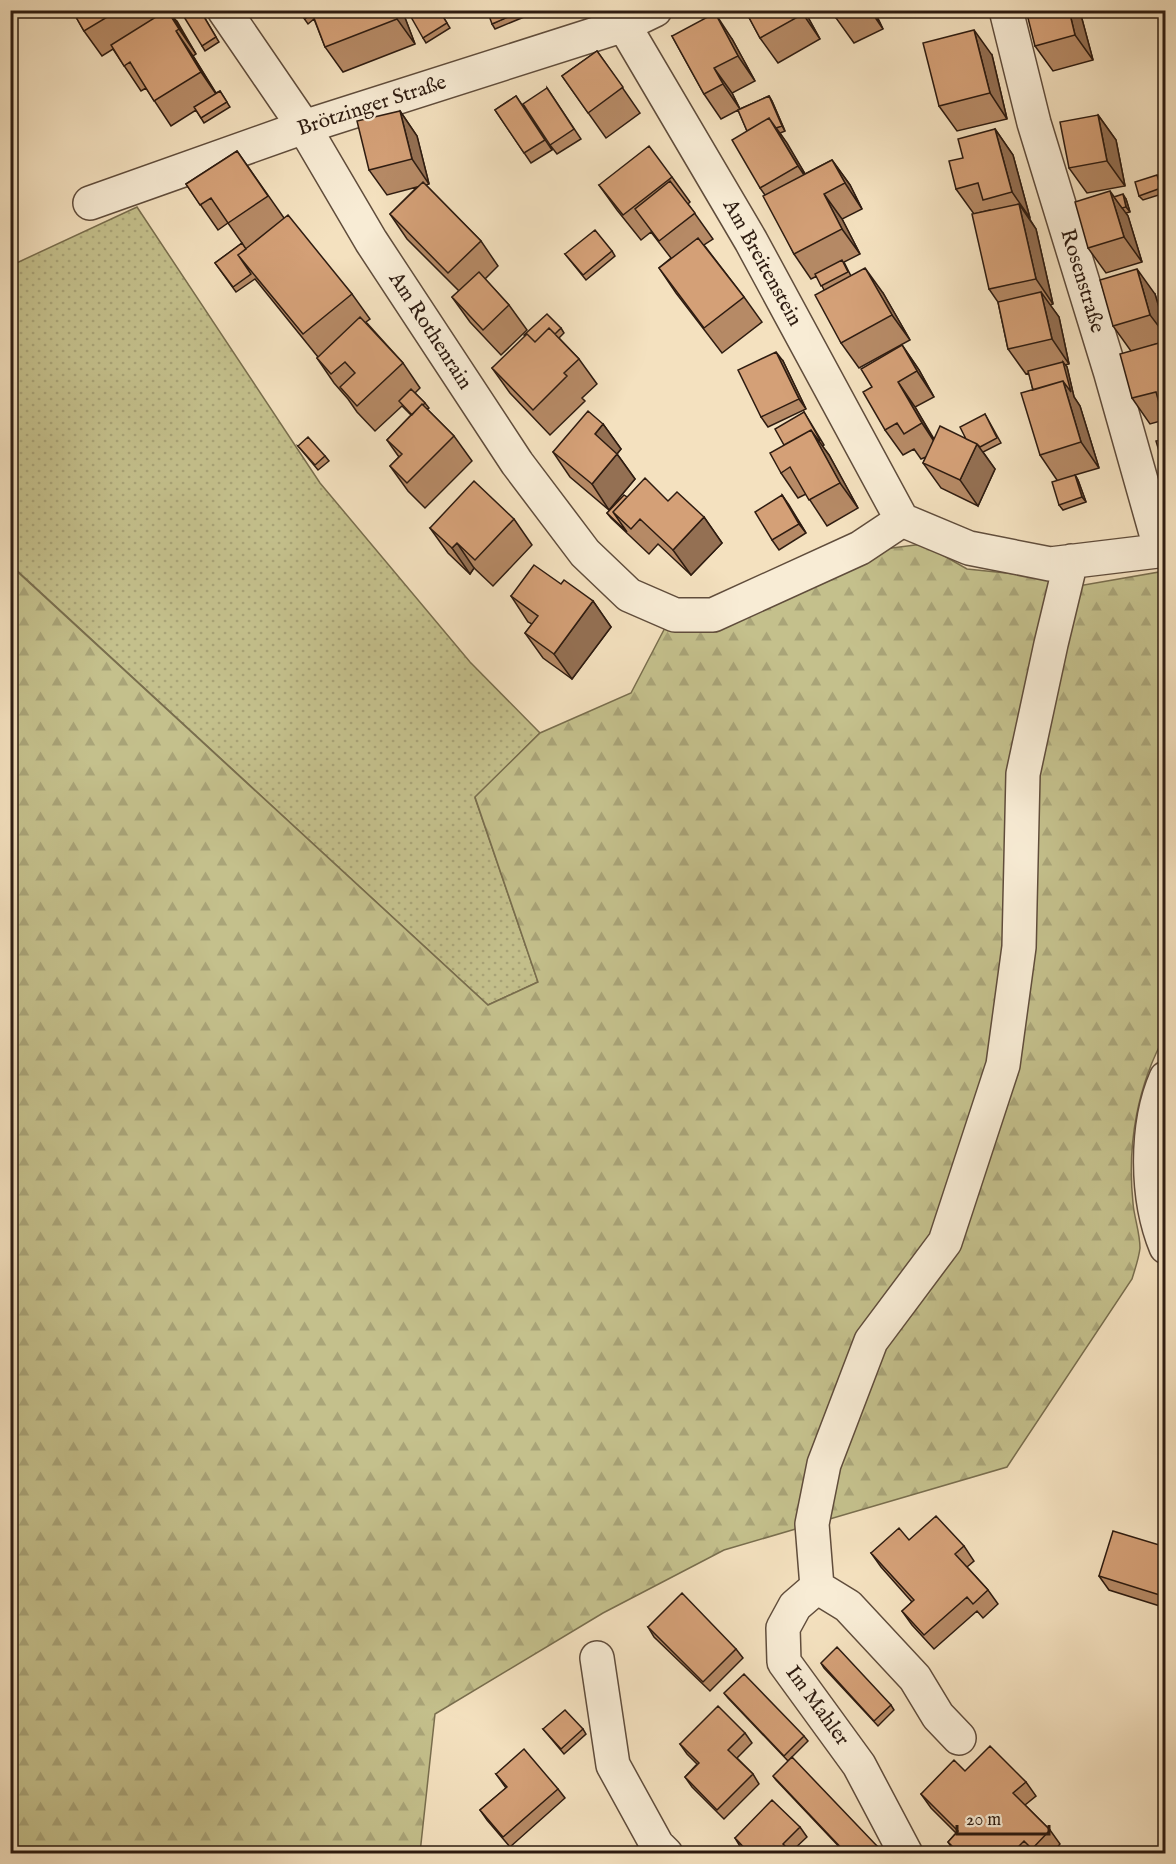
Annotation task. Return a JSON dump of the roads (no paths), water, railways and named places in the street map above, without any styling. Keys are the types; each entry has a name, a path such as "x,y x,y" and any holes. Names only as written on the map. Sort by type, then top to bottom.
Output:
{"street":[{"name":"Am Rothenrain","path":"224,10 304,127 371,241 517,463 585,553 629,595 675,615 713,615 860,548 902,520"},
{"name":"Brötzinger Straße","path":"90,203 619,18 655,10"},
{"name":"Rosenstraße","path":"1006,10 1034,123 1163,550"},
{"name":"Am Breitenstein","path":"619,18 751,241 902,520"},
{"path":"902,520 969,548 1050,564 1163,550"},
{"path":"959,1738 938,1716 915,1678 848,1606 817,1587 813,1524 824,1464 871,1341 945,1242 1003,1065 1019,947 1023,774 1071,561"},
{"path":"1166,1078 1157,1097 1151,1142 1152,1187 1161,1236 1166,1247"},
{"name":"Im Mahler","path":"817,1587 795,1606 783,1628 784,1662 860,1765 906,1854"},
{"path":"597,1658 613,1765 657,1845 666,1854"}]}
